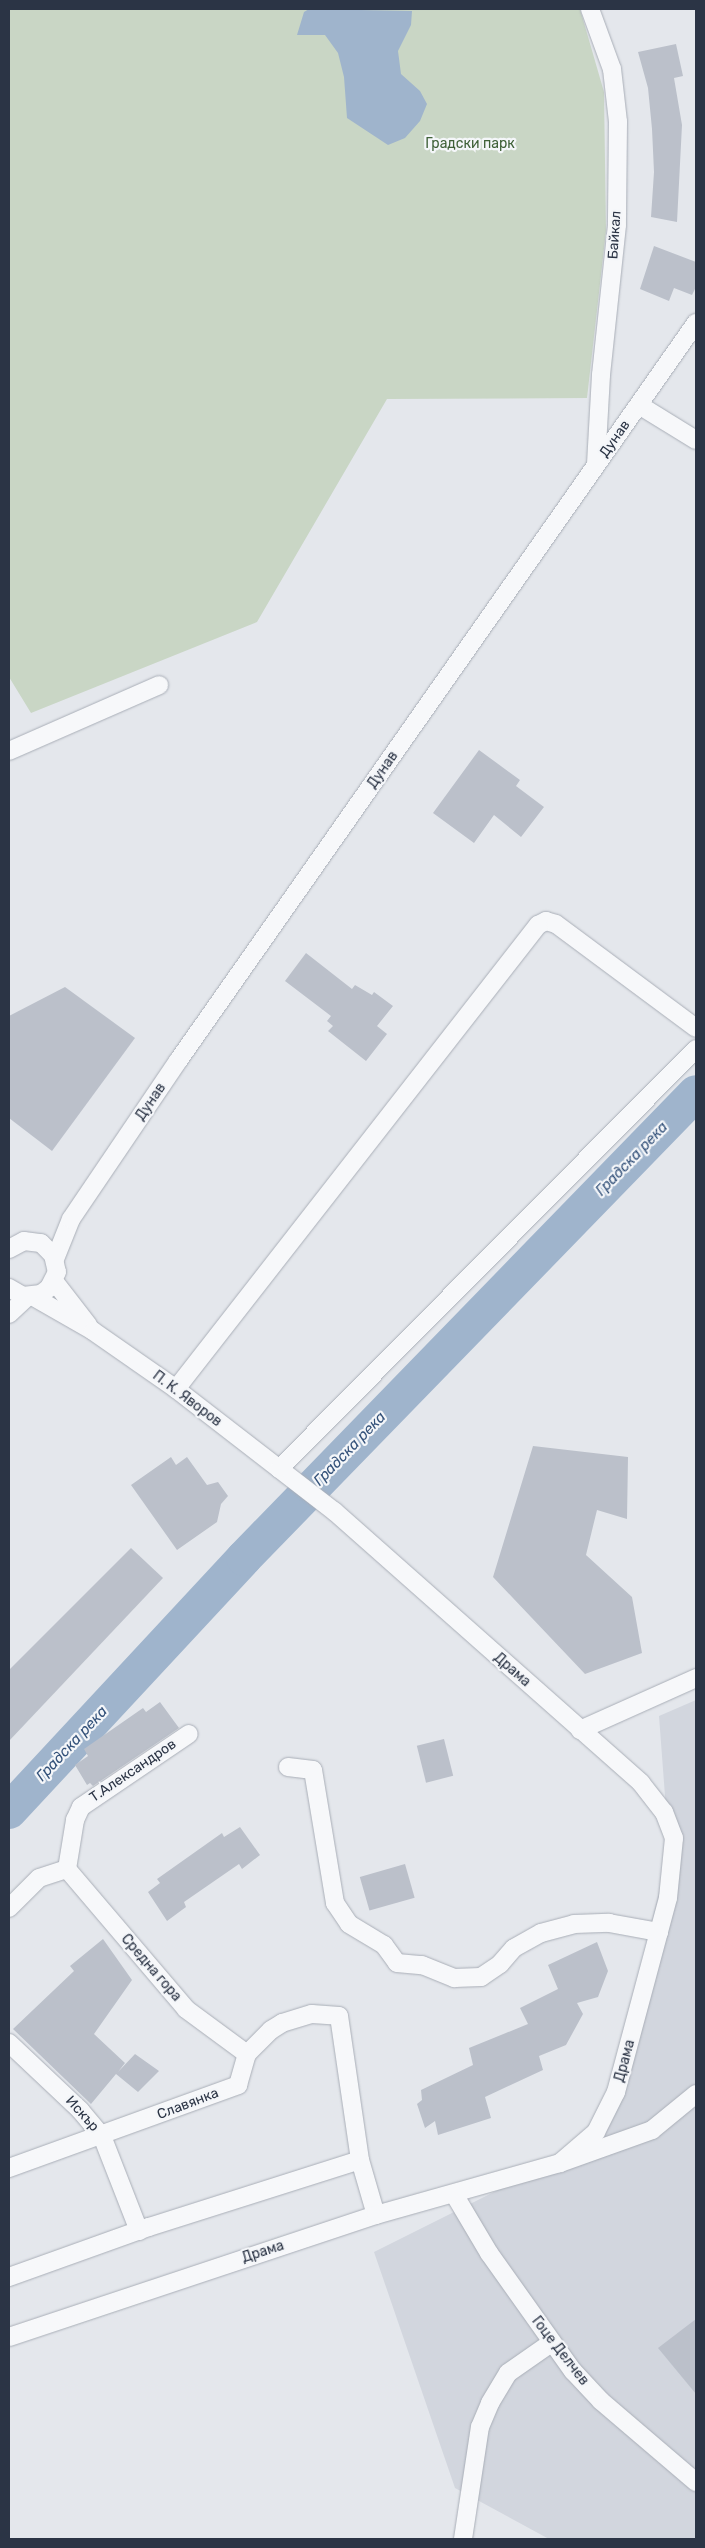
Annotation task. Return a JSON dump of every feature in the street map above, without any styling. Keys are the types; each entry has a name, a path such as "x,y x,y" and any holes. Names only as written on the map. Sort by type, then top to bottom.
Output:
{"street":[{"name":"Байкал","path":"590,9 612,69 618,122 617,226 601,375 596,466"},
{"name":"Дунав","path":"54,1281 55,1259 71,1219 178,1061 696,323"},
{"path":"639,405 696,440"},
{"path":"9,751 159,685"},
{"path":"176,1389 538,925 546,921 556,924 696,1028"},
{"path":"279,1469 696,1049"},
{"name":"Дунав","path":"40,1243 71,1219"},
{"path":"13,1241 40,1243 55,1259"},
{"path":"9,1314 30,1296 49,1288 54,1281"},
{"name":"П. К. Яворов","path":"54,1281 93,1331"},
{"name":"П. К. Яворов","path":"9,1288 30,1296 93,1331 176,1389 334,1511"},
{"name":"Драма","path":"9,2338 376,2215 560,2163 596,2132 616,2092 668,1898 674,1838 664,1812 641,1783 334,1511"},
{"path":"580,1730 696,1678"},
{"name":"Т.Александров","path":"67,1869 75,1820 81,1807 189,1734"},
{"path":"288,1767 313,1770 335,1904 349,1924 384,1945 397,1963 422,1965 454,1978 481,1977 500,1964 514,1948 542,1933 574,1924 609,1923 659,1932"},
{"path":"9,1908 39,1878 67,1869"},
{"name":"Средна гора","path":"67,1869 186,2009 247,2054"},
{"name":"Славянка","path":"9,2168 102,2136 238,2085 247,2054 258,2040 282,2023 312,2014 339,2016 360,2160"},
{"name":"Искър","path":"9,2044 80,2110 102,2136 139,2231"},
{"path":"560,2163 652,2130 696,2094"},
{"path":"9,2277 139,2231 360,2160 376,2215"},
{"name":"Гоце Делчев","path":"454,2194 489,2253 551,2343 600,2401 696,2482"},
{"path":"463,2539 480,2427 490,2403 508,2373 551,2343"}],"shaded area":[{"path":"696,1700 696,2539 549,2539 455,2488 374,2252 600,2139 669,1849 659,1716"}],"green space":[{"name":"Градски парк","path":"9,9 580,9 604,92 606,231 587,398 387,399 257,622 31,713 9,677"}],"water":[{"path":"309,9 412,11 411,25 398,51 401,74 420,91 427,104 420,121 405,138 388,145 347,118 344,77 338,53 325,35 297,35 304,12"}],"building":[{"path":"676,44 683,76 674,78 682,125 677,222 651,217 654,172 652,129 648,88 638,52"},
{"path":"654,246 696,262 696,287 692,295 674,288 669,301 640,289"},
{"path":"479,750 520,780 516,786 544,807 521,837 494,815 474,843 433,813"},
{"path":"306,953 352,989 355,985 372,995 374,992 393,1006 377,1026 387,1034 366,1061 328,1031 333,1026 327,1021 331,1016 285,981"},
{"path":"65,987 135,1038 52,1151 9,1118 9,1016"},
{"path":"533,1446 628,1457 627,1519 597,1510 586,1555 632,1597 642,1653 585,1674 493,1577"},
{"path":"171,1457 176,1465 187,1457 207,1485 218,1482 228,1496 221,1504 217,1522 177,1550 131,1485"},
{"path":"131,1548 163,1578 9,1741 9,1670"},
{"path":"160,1702 179,1728 93,1786 90,1783 87,1785 75,1765 88,1756 84,1749 143,1708 146,1712"},
{"path":"444,1739 453,1776 426,1783 417,1746"},
{"path":"240,1827 260,1855 242,1869 239,1864 184,1902 186,1907 167,1921 148,1892 160,1883 157,1879 222,1833 224,1837"},
{"path":"405,1864 415,1898 369,1911 360,1877"},
{"path":"103,1939 132,1980 94,2034 125,2063 118,2072 135,2054 159,2071 138,2092 116,2074 91,2104 13,2029 74,1971 70,1966"},
{"path":"597,1942 608,1971 598,1997 577,2003 583,2014 566,2045 539,2056 543,2070 485,2097 491,2118 438,2135 435,2121 425,2128 417,2104 422,2100 421,2090 473,2065 469,2048 528,2024 520,2008 558,1989 548,1965"},
{"path":"696,2319 696,2394 658,2348"}],"waterway":[{"name":"Градска река","path":"9,1811 244,1558 696,1093"}]}
